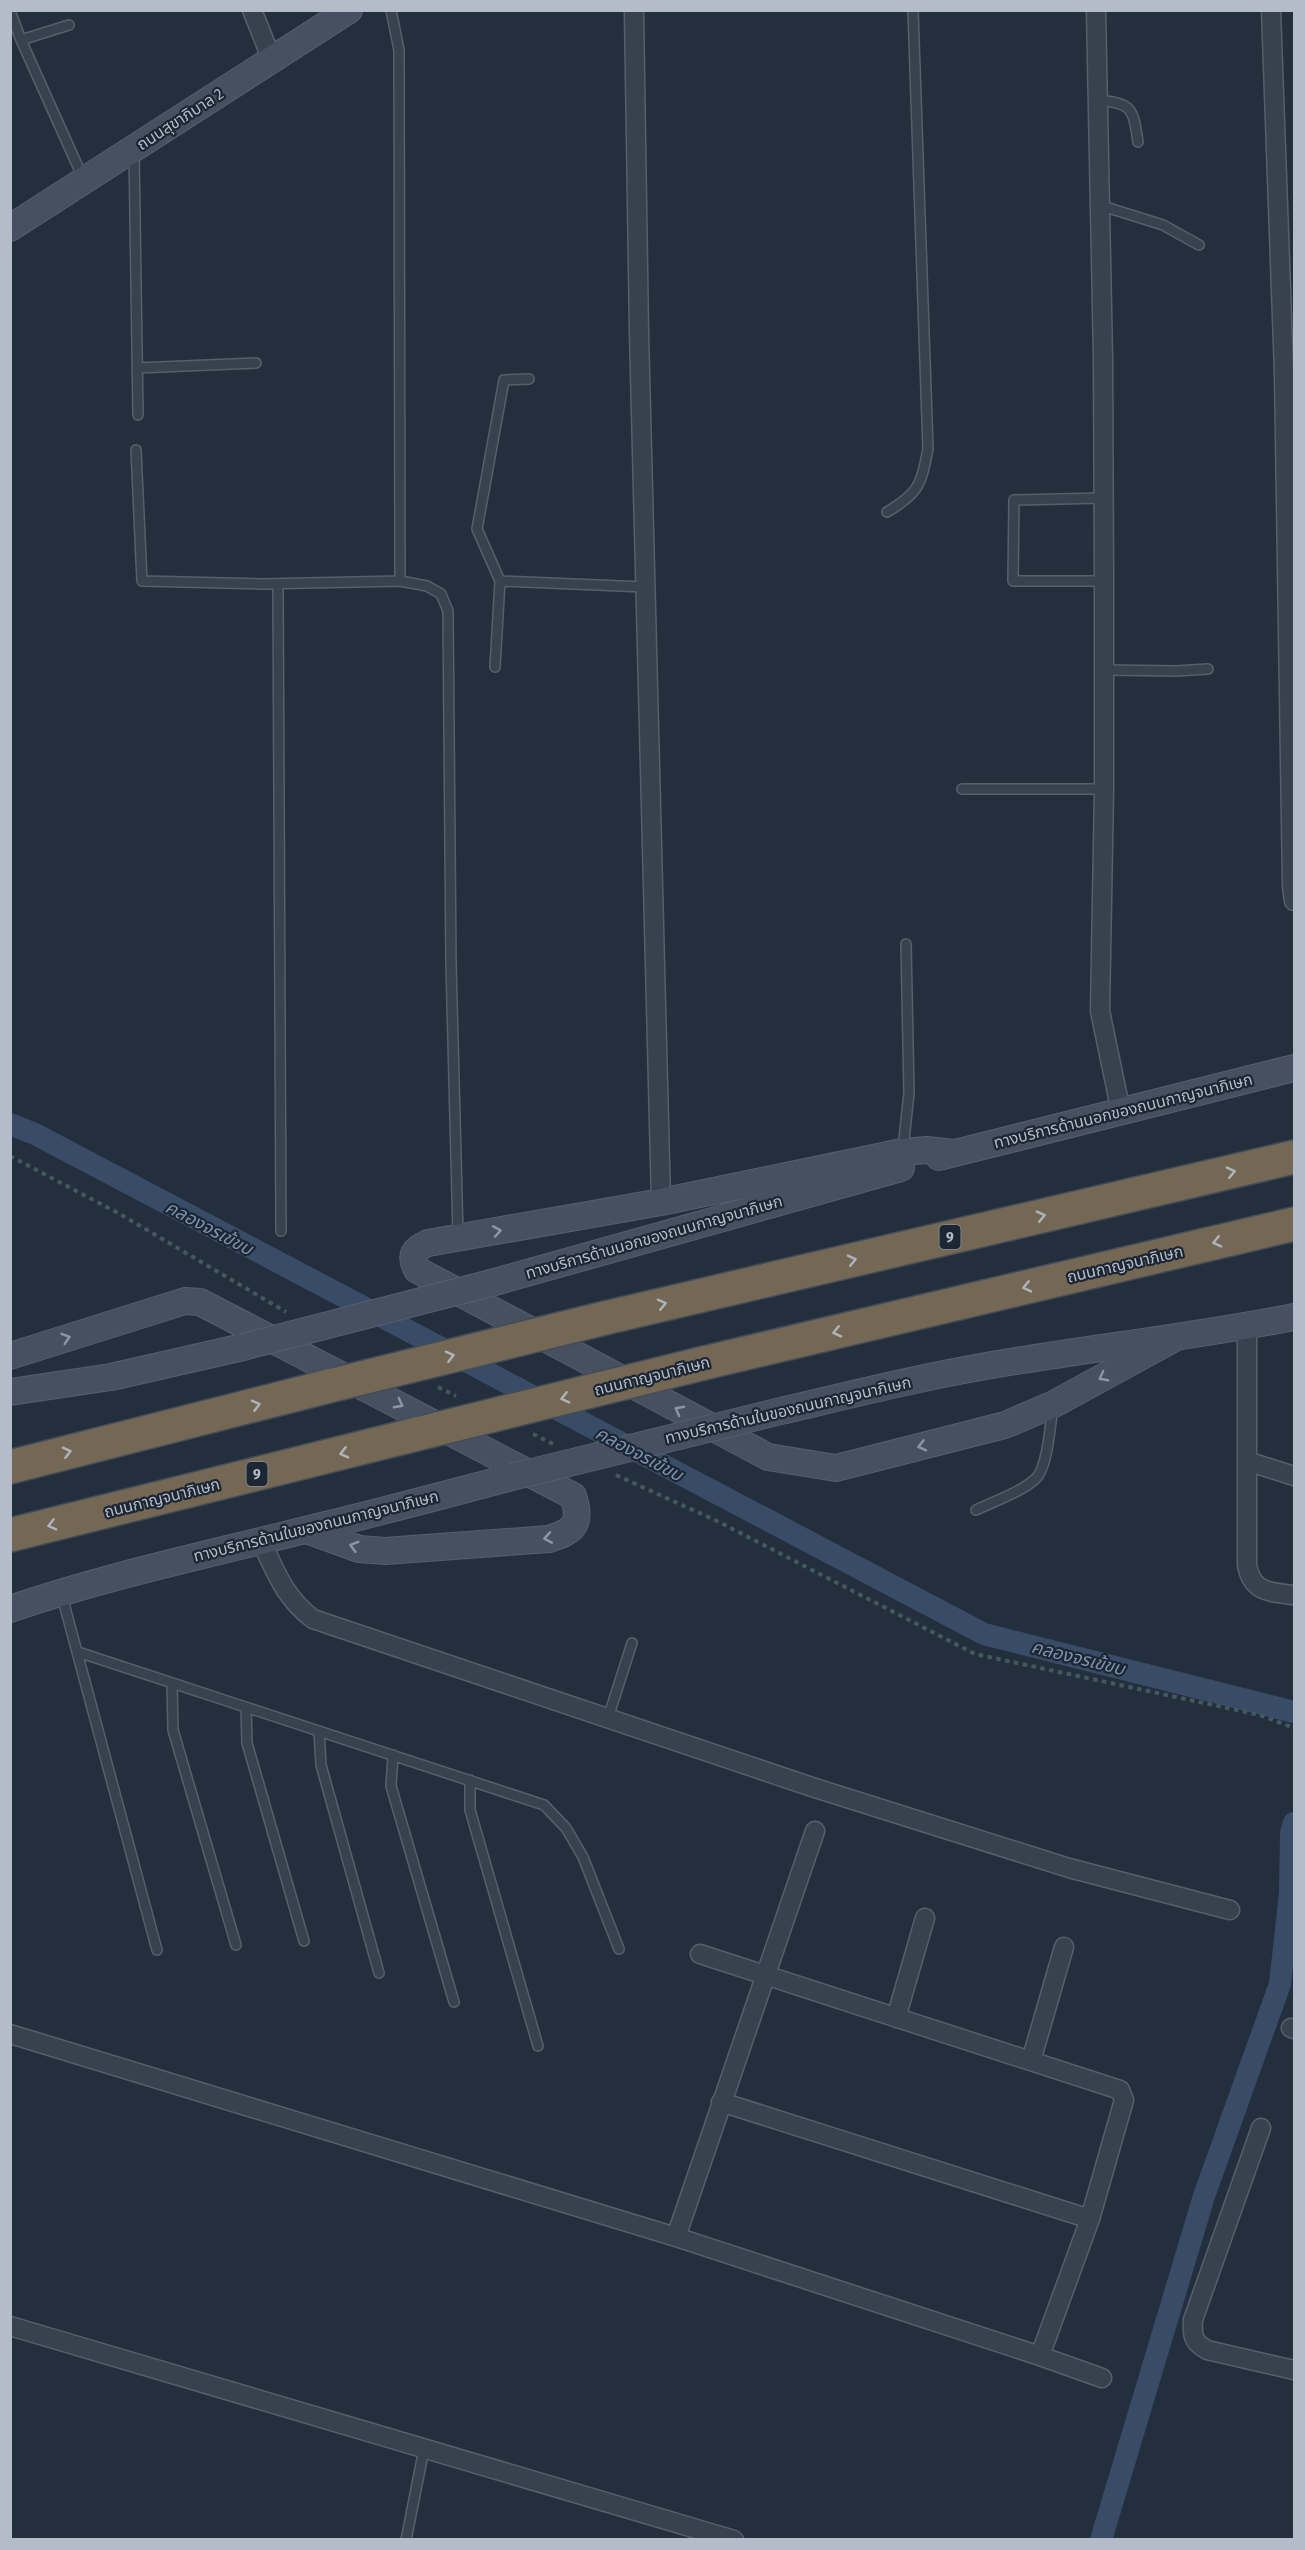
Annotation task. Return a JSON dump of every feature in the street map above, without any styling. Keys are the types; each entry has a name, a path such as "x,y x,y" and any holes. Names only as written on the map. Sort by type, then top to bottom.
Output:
{"highway":[{"name":"9","path":"10,1467 605,1318 1294,1157"},
{"name":"ถนนกาญจนาภิเษก","path":"10,1535 704,1363 1294,1224"}],"main road":[{"name":"ถนนสุขาภิบาล 2","path":"10,228 349,10"},
{"name":"ทางบริการด้านนอกของถนนกาญจนาภิเษก","path":"10,1392 111,1377 243,1347 491,1283 954,1153 1294,1068"},
{"path":"954,1153 927,1150 902,1152 661,1202 428,1243 415,1249 412,1262 417,1270 768,1457 836,1467 1005,1425 1054,1404 1173,1339"},
{"path":"10,1356 185,1302 200,1302 573,1496 577,1508 577,1520 572,1529 549,1539 385,1551 359,1549 307,1530"},
{"name":"ทางบริการด้านในของถนนกาญจนาภิเษก","path":"10,1609 160,1564 307,1530 512,1477 907,1381 1005,1363 1173,1339 1294,1317"}],"street":[{"path":"252,10 272,60"},
{"path":"634,10 645,587 661,1202"},
{"path":"1096,10 1104,581 1104,789 1100,1011 1121,1112"},
{"path":"1271,10 1288,288 1294,901"},
{"path":"1247,1326 1247,1565 1249,1579 1262,1590 1294,1595"},
{"path":"1247,1461 1294,1476"},
{"path":"261,1541 285,1592 296,1606 312,1619 812,1787 1058,1865 1230,1910"},
{"path":"676,2237 815,1832"},
{"path":"896,2018 925,1918"},
{"path":"1031,2061 1064,1947"},
{"path":"700,1954 1120,2090 1123,2093 1124,2100 1090,2219 1040,2356"},
{"path":"10,2034 676,2237 1102,2378"},
{"path":"721,2102 1090,2219"},
{"path":"1261,2127 1193,2320 1192,2334 1196,2344 1207,2350 1294,2370"},
{"path":"10,2326 734,2540"}],"lane":[{"path":"391,10 399,51 400,581"},
{"path":"886,512 907,500 922,482 928,449 913,10"},
{"path":"10,11 84,181"},
{"path":"21,40 69,25"},
{"path":"1097,100 1118,102 1130,107 1138,142"},
{"path":"134,149 138,415"},
{"path":"1099,205 1163,225 1199,245"},
{"path":"137,368 256,363"},
{"path":"495,667 500,581 477,529 504,380 529,379"},
{"path":"136,450 142,581 278,584 400,581 428,586 441,594 448,610 451,963 458,1238"},
{"path":"1103,498 1014,500 1013,581 1104,581"},
{"path":"500,581 645,587"},
{"path":"278,584 281,1231"},
{"path":"1104,670 1176,672 1208,669"},
{"path":"962,789 1104,789"},
{"path":"902,1152 909,1093 906,944"},
{"path":"976,1510 1025,1486 1037,1476 1044,1459 1054,1404"},
{"path":"61,1592 157,1950"},
{"path":"608,1718 632,1643"},
{"path":"78,1652 544,1805 566,1828 583,1857 619,1949"},
{"path":"172,1683 173,1730 236,1945"},
{"path":"246,1707 247,1743 304,1941"},
{"path":"319,1731 321,1765 379,1972"},
{"path":"393,1755 391,1786 454,2002"},
{"path":"470,1780 470,1810 538,2046"},
{"path":"406,2540 424,2449"}],"path":[{"path":"10,1156 120,1214 291,1314"},
{"path":"428,1382 460,1398"},
{"path":"523,1429 555,1444"},
{"path":"607,1471 717,1521 975,1654 1260,1715 1294,1728"}],"waterway":[{"name":"คลองจรเข้ขบ","path":"10,1124 35,1134 984,1634 1294,1712"},
{"path":"1101,2540 1204,2196 1280,1984 1290,1893 1291,1833 1294,1823"}]}
